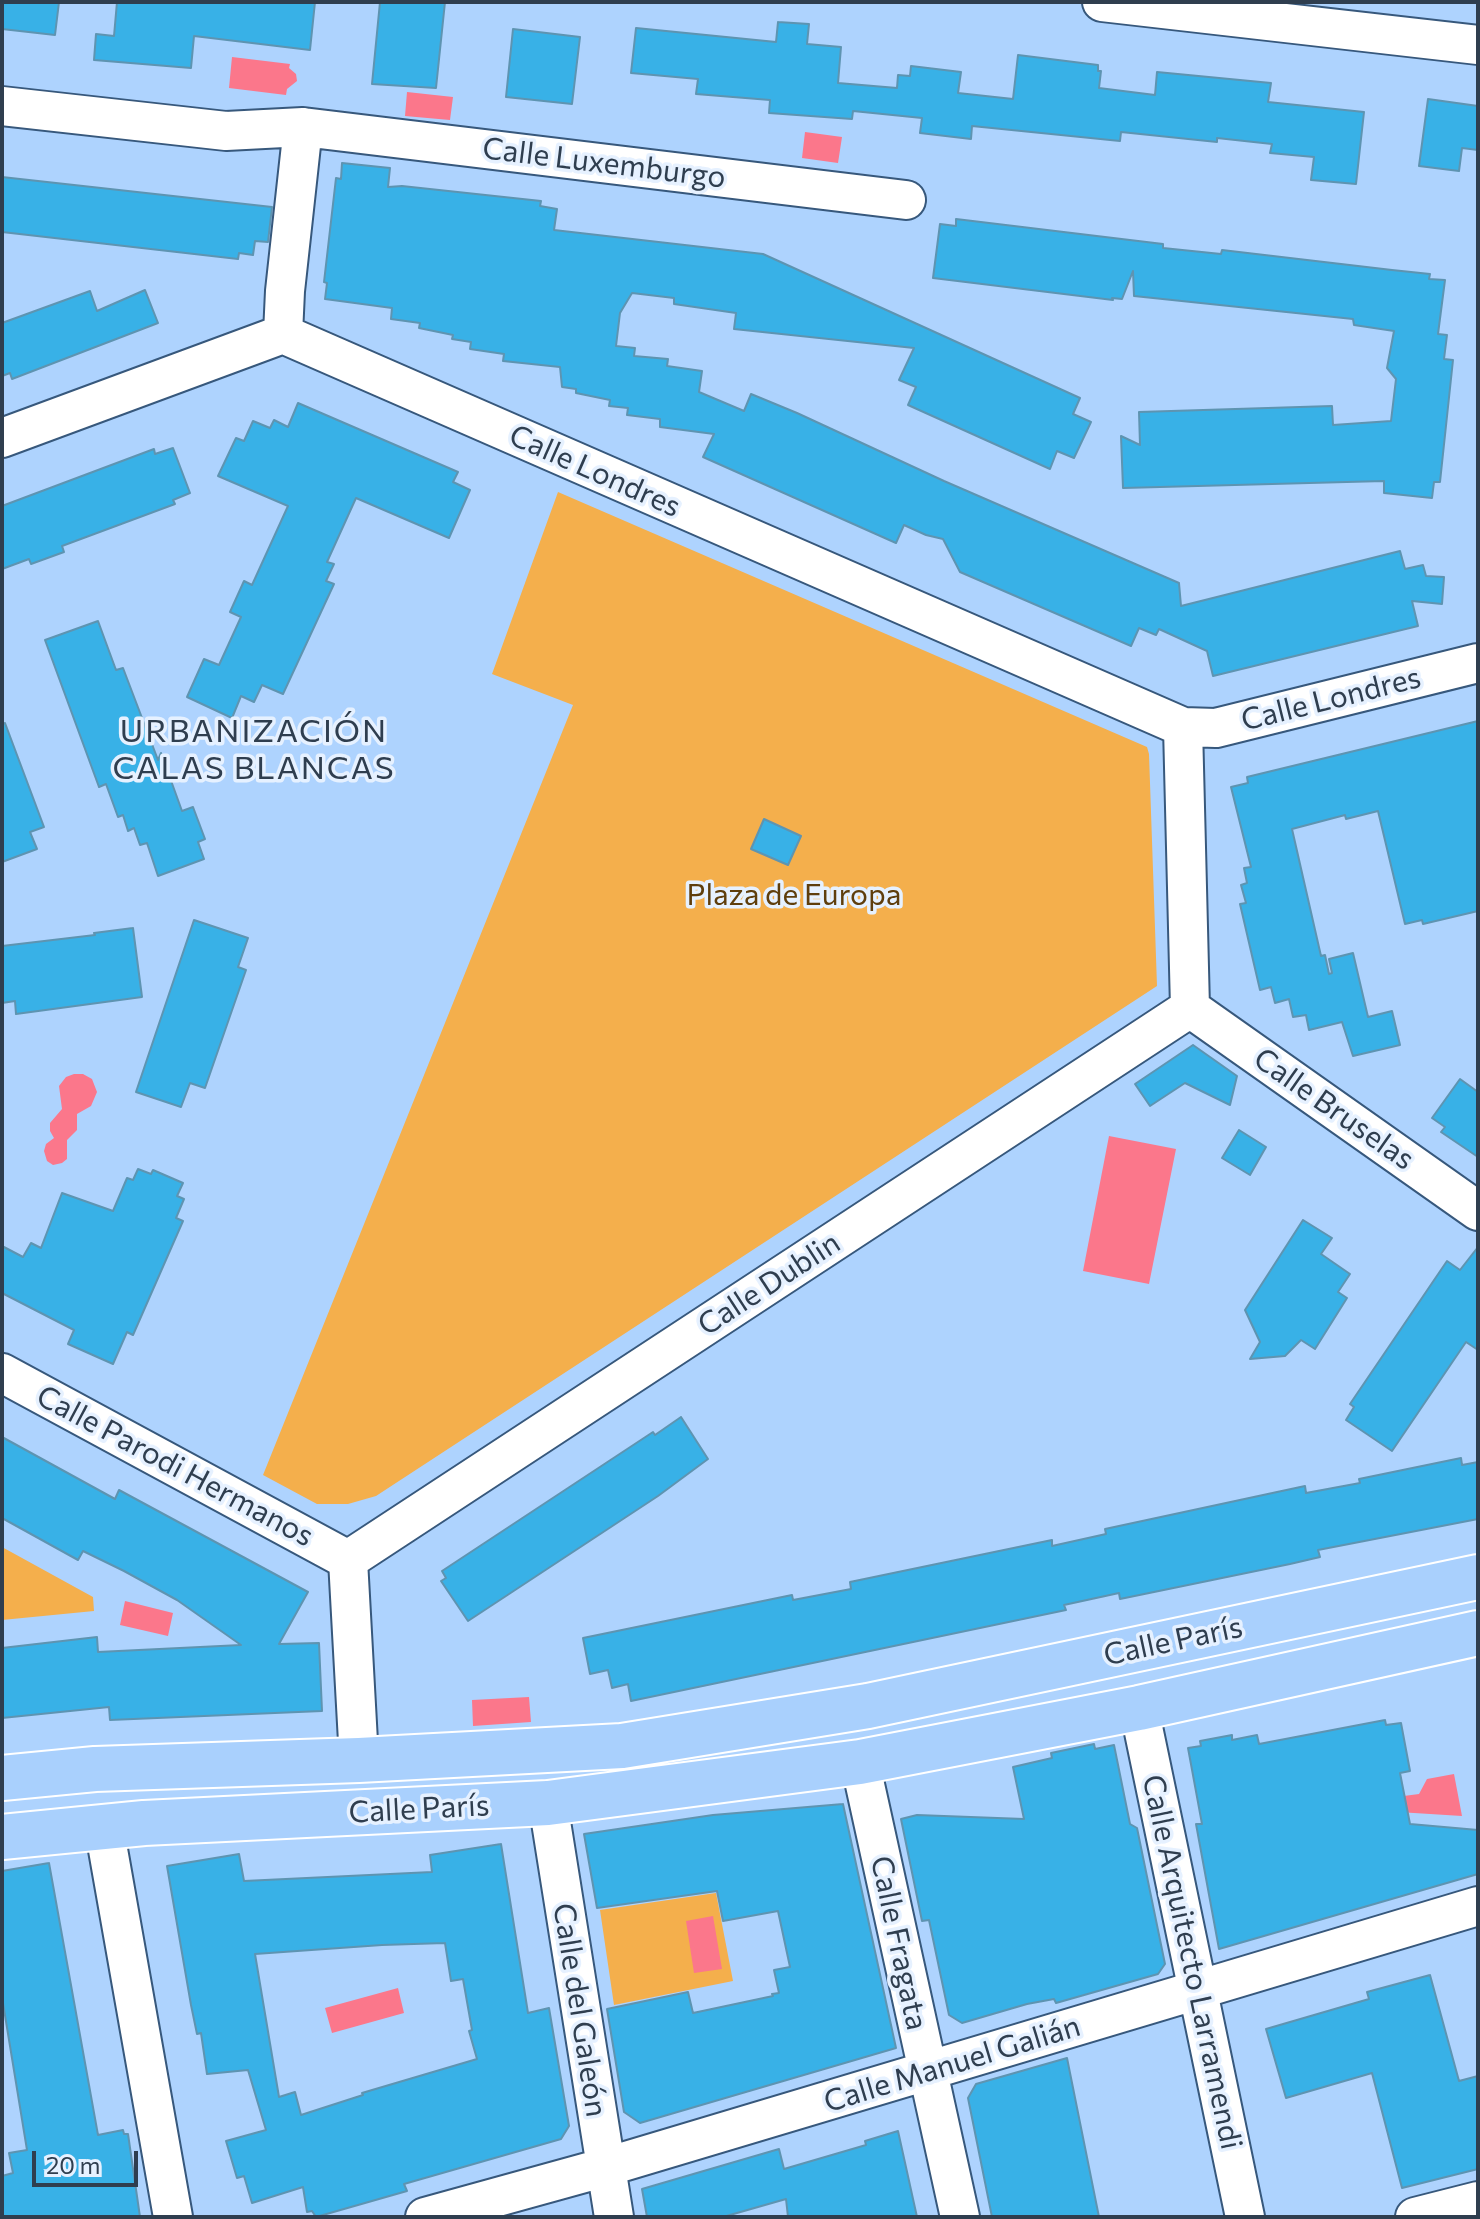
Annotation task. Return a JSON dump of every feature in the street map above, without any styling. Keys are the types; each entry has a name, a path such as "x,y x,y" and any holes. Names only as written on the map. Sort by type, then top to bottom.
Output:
{"main road":[{"name":"Calle París","path":"2,1778 118,1769 622,1746 868,1706 1478,1577"},
{"name":"Calle París","path":"2,1837 104,1827 548,1803 858,1762 1139,1708 1478,1633"},
{"path":"858,1762 868,1706"},
{"path":"824,1714 858,1762"},
{"path":"104,1827 118,1769"},
{"path":"72,1772 104,1827"}],"street":[{"path":"1102,2 1158,5 1478,45"},
{"name":"Calle Luxemburgo","path":"2,106 226,131 303,127 906,200"},
{"path":"2,438 283,334 303,127"},
{"name":"Calle Londres","path":"283,334 1183,727 1216,728 1478,663"},
{"path":"1183,727 1190,1008"},
{"name":"Calle Bruselas","path":"1190,1008 1478,1211"},
{"name":"Calle Dublin","path":"348,1560 1190,1008"},
{"name":"Calle Parodi Hermanos","path":"2,1373 348,1560"},
{"path":"348,1560 359,1760"},
{"name":"Calle Arquitecto Larramendi","path":"1139,1708 1245,2217"},
{"name":"Calle Fragata","path":"858,1762 960,2217"},
{"name":"Calle del Galeón","path":"548,1803 614,2217"},
{"path":"104,1827 173,2217"},
{"name":"Calle Manuel Galián","path":"425,2217 606,2167 1478,1906"},
{"path":"1415,2217 1478,2201"}],"green space":[{"name":"Plaza de Europa","path":"558,492 1147,747 1157,986 376,1496 348,1504 317,1504 263,1475 573,705 492,674"},
{"path":"2,1547 93,1597 94,1611 2,1620"},
{"path":"716,1893 733,1981 614,2005 600,1910"}],"shaded area":[{"path":"232,57 290,64 289,68 296,74 297,81 287,89 286,95 229,88"},
{"path":"407,92 453,97 450,120 405,116"},
{"path":"805,132 842,137 838,163 802,158"},
{"path":"83,1074 92,1079 97,1092 91,1106 77,1114 77,1130 67,1140 67,1159 53,1165 47,1161 44,1151 46,1144 54,1138 50,1123 62,1109 59,1086 66,1077"},
{"path":"1109,1136 1176,1149 1149,1284 1083,1271"},
{"path":"125,1601 173,1613 168,1636 120,1625"},
{"path":"529,1697 531,1722 473,1726 472,1700"},
{"path":"1454,1774 1462,1816 1398,1812 1396,1797 1419,1794 1427,1779"},
{"path":"713,1916 722,1969 694,1973 686,1921"},
{"path":"398,1988 404,2013 332,2033 325,2008"}],"building":[{"path":"2,2 59,2 55,35 2,29"},
{"path":"117,2 315,2 310,50 194,36 191,68 94,60 96,34 114,36"},
{"path":"380,2 445,2 436,88 372,84"},
{"path":"778,22 809,24 807,44 841,47 838,83 897,88 898,75 910,76 911,66 961,72 958,93 1013,99 1018,55 1098,65 1098,71 1101,71 1099,88 1155,95 1157,72 1271,83 1268,102 1364,112 1356,184 1311,180 1314,157 1270,153 1272,144 1121,132 1120,141 972,126 971,139 920,133 922,118 853,111 852,119 769,113 770,100 696,94 698,79 631,73 636,28 776,42"},
{"path":"513,29 580,37 572,104 506,97"},
{"path":"1428,99 1478,106 1478,150 1462,148 1459,171 1419,166"},
{"path":"342,163 390,168 388,187 541,201 540,206 557,209 554,230 763,254 1080,398 1073,414 1091,422 1074,458 1057,451 1050,469 908,405 916,387 899,380 914,348 734,329 736,313 674,304 674,298 632,293 620,313 616,346 635,348 634,356 668,359 667,366 702,371 699,392 744,411 751,394 797,413 1179,583 1181,606 1400,551 1405,569 1423,565 1426,576 1444,577 1442,604 1412,601 1418,626 1213,676 1207,651 1159,629 1156,635 1139,628 1131,646 960,572 943,539 904,525 896,543 703,457 714,434 660,427 660,419 627,415 628,408 609,406 610,400 562,387 560,367 503,361 504,354 470,349 471,342 452,339 453,335 419,328 420,323 391,319 392,308 325,299 327,283 324,282 336,178 341,179"},
{"path":"2,177 272,207 268,242 255,241 253,255 239,253 238,259 2,232"},
{"path":"956,219 1163,244 1163,248 1221,254 1222,250 1430,274 1429,279 1445,280 1438,334 1447,335 1444,359 1453,360 1440,482 1434,482 1432,498 1384,493 1384,481 1123,488 1121,436 1140,445 1139,412 1332,406 1333,425 1391,421 1396,379 1387,368 1394,331 1354,325 1353,319 1134,296 1133,271 1122,299 1113,300 933,278 940,224 956,226"},
{"path":"145,290 158,323 12,379 10,373 2,376 2,323 90,291 97,311"},
{"path":"298,403 458,472 453,482 470,490 449,538 356,498 327,562 334,564 326,581 334,584 283,694 262,685 254,702 241,696 232,718 187,697 204,659 219,665 241,617 230,612 244,581 252,585 288,506 218,476 236,438 244,441 253,421 270,428 274,420 288,427"},
{"path":"173,448 190,493 173,500 175,504 62,546 64,552 31,564 29,559 2,569 2,506 154,449 155,454"},
{"path":"98,621 116,670 123,668 158,760 161,753 182,811 193,807 205,839 198,842 204,859 158,876 147,843 140,845 134,828 128,831 123,815 118,817 106,784 99,787 45,640"},
{"path":"1478,721 1478,911 1423,924 1422,920 1405,924 1378,811 1346,819 1345,815 1292,829 1321,956 1325,955 1329,974 1332,973 1329,959 1353,953 1368,1017 1392,1011 1400,1045 1353,1056 1342,1022 1309,1030 1306,1015 1293,1017 1289,999 1275,1003 1271,987 1260,990 1240,904 1246,903 1241,885 1247,883 1244,868 1251,867 1231,787 1248,783 1247,777"},
{"path":"5,723 44,827 30,832 37,849 2,862 2,724"},
{"path":"764,819 801,836 788,865 751,849"},
{"path":"194,920 248,938 238,967 246,970 205,1088 190,1083 181,1107 136,1092"},
{"path":"133,928 142,997 16,1014 15,1001 2,1003 2,946"},
{"path":"1193,1045 1237,1076 1230,1105 1185,1083 1150,1106 1135,1084"},
{"path":"1460,1079 1478,1092 1478,1157 1441,1132 1445,1127 1432,1118"},
{"path":"1239,1130 1266,1147 1250,1175 1222,1158"},
{"path":"138,1169 151,1174 153,1170 183,1183 177,1196 184,1199 176,1218 183,1221 133,1335 127,1332 113,1364 68,1344 74,1330 2,1293 2,1246 23,1257 31,1243 41,1248 62,1193 113,1211 127,1178 133,1180"},
{"path":"1303,1220 1332,1238 1321,1254 1350,1274 1338,1292 1347,1298 1315,1349 1301,1340 1285,1356 1250,1359 1260,1342 1245,1310"},
{"path":"1478,1247 1478,1350 1466,1342 1392,1451 1346,1420 1354,1407 1350,1404 1447,1261 1460,1270"},
{"path":"681,1417 708,1459 658,1496 468,1621 441,1581 446,1578 442,1571 653,1432 655,1435"},
{"path":"2,1437 115,1499 119,1490 308,1592 279,1644 319,1643 322,1711 110,1720 109,1707 2,1718 2,1648 97,1637 98,1652 241,1645 177,1600 124,1571 83,1551 78,1560 2,1518"},
{"path":"1461,1458 1462,1465 1478,1462 1478,1519 1318,1550 1320,1557 1290,1564 1120,1599 1119,1593 1064,1605 1066,1610 631,1701 628,1684 612,1688 608,1670 590,1674 583,1638 792,1595 793,1600 851,1589 850,1582 1052,1540 1052,1546 1106,1534 1105,1529 1305,1486 1306,1493 1360,1483 1359,1479"},
{"path":"1385,1720 1386,1725 1401,1723 1410,1771 1400,1773 1410,1824 1478,1830 1478,1874 1219,1949 1196,1824 1202,1824 1188,1748 1201,1746 1200,1741 1232,1735 1232,1740 1257,1735 1259,1744"},
{"path":"1094,1744 1095,1749 1114,1745 1130,1824 1137,1828 1165,1964 1158,1974 1056,2003 1054,1999 1027,2004 962,2023 949,2015 929,1920 922,1921 901,1819 917,1815 1024,1819 1013,1767 1052,1758 1051,1753"},
{"path":"843,1804 896,2048 640,2123 624,2112 607,2009 688,1992 693,2013 773,1996 779,1993 774,1970 790,1967 778,1911 723,1921 717,1891 597,1908 584,1834 713,1815"},
{"path":"501,1844 528,2013 549,2008 569,2126 561,2139 404,2184 407,2191 316,2217 312,2211 307,2212 303,2187 252,2203 244,2176 237,2178 226,2141 266,2130 248,2070 207,2074 201,2033 197,2034 191,2005 167,1866 239,1854 244,1881 432,1872 430,1855","holes":["445,1943 451,1981 463,1979 472,2030 469,2031 477,2059 362,2093 301,2115 295,2092 279,2097 255,1954"]},
{"path":"49,1863 98,2135 123,2130 124,2134 128,2134 140,2217 2,2217 2,2176 13,2173 9,2153 27,2150 2,1997 2,1871"},
{"path":"1430,1975 1459,2081 1478,2076 1478,2169 1402,2188 1372,2073 1286,2098 1266,2029 1369,1999 1367,1992"},
{"path":"1067,2058 1099,2217 992,2217 968,2098 976,2084"},
{"path":"898,2131 917,2217 788,2217 786,2199 723,2217 647,2217 642,2189 779,2149 784,2169 866,2145 865,2141"}],"district":[{"name":"URBANIZACIÓN CALAS BLANCAS","path":"254,750"}]}
